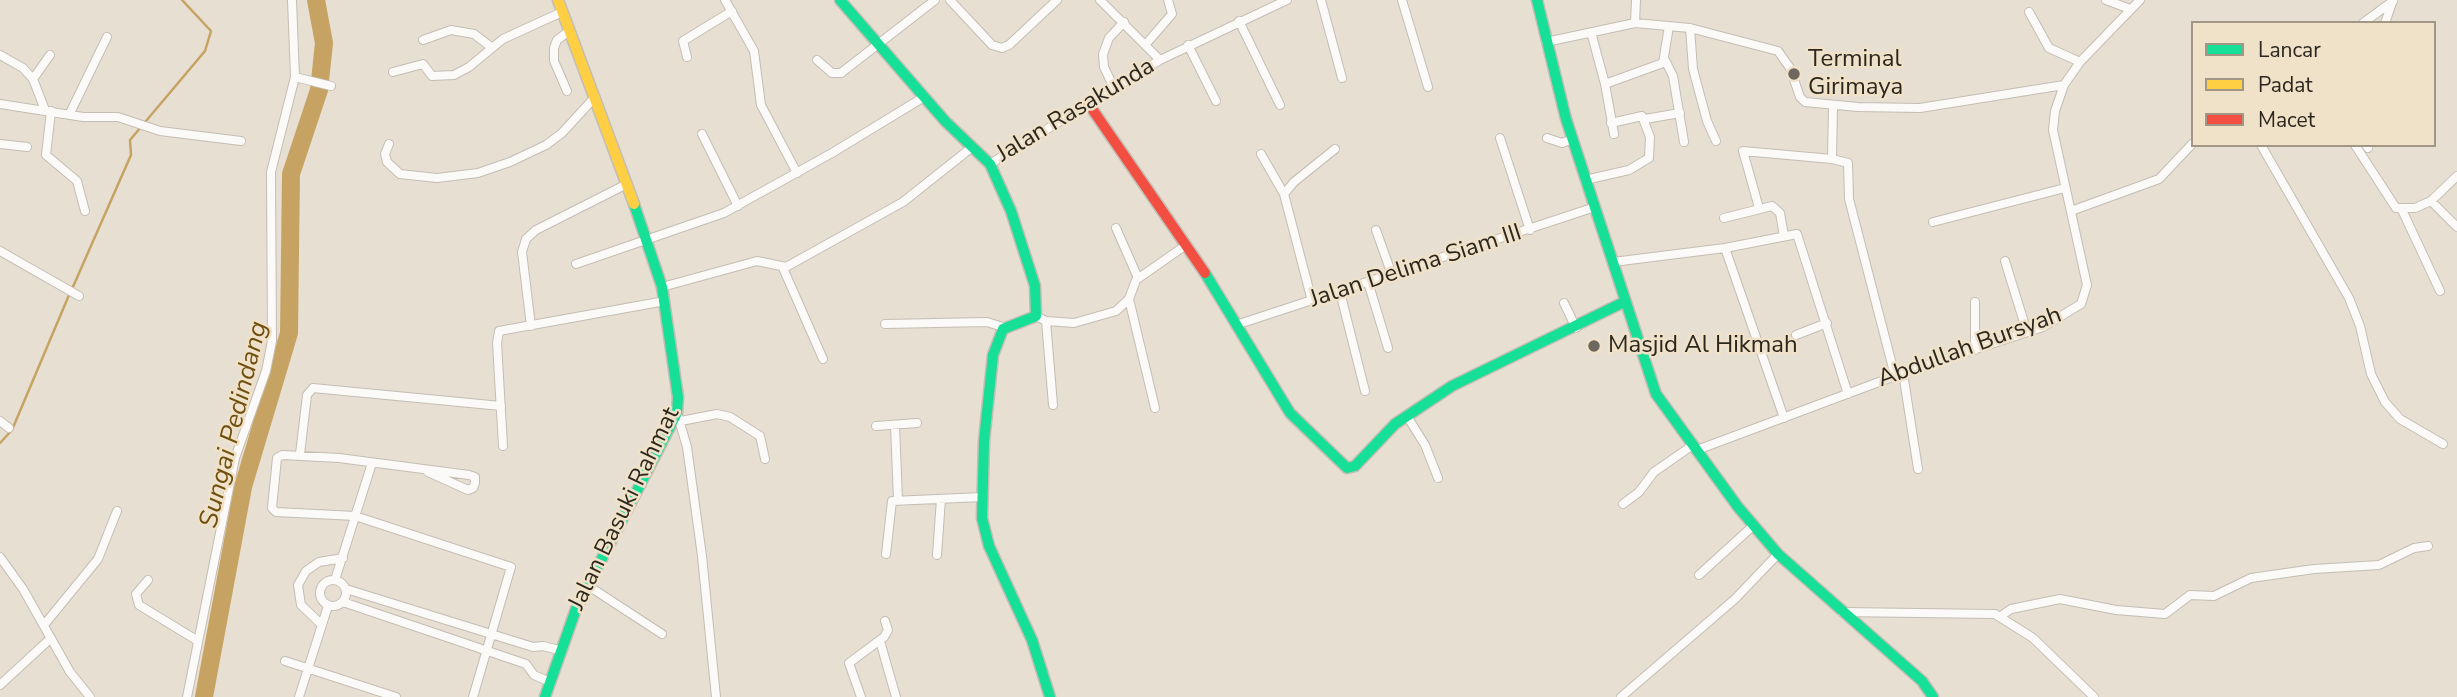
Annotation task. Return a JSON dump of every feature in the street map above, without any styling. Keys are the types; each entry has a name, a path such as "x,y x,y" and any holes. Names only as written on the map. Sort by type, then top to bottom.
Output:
{"street":[{"path":"187,697 235,458 265,371 272,341 271,172 295,77 292,0"},
{"name":"Jalan Basuki Rahmat","path":"545,697 559,650 587,585 679,417 677,373 665,301 648,238 558,0"},
{"path":"725,0 756,58 761,105 797,173"},
{"name":"Jalan Rasakunda","path":"840,0 924,97 971,148 990,164 1113,86 1188,44 1287,0"},
{"path":"817,60 837,74 935,0"},
{"path":"950,0 992,45 1002,48 1009,45 1057,0"},
{"path":"1100,0 1160,60"},
{"path":"1146,44 1173,12 1168,0"},
{"path":"1321,0 1342,78"},
{"path":"1402,0 1428,87"},
{"path":"1537,0 1573,139 1656,394 1778,554 1922,681 1933,697"},
{"path":"1635,23 1636,0"},
{"path":"2106,0 2115,6 2130,9"},
{"name":"Abdullah Bursyah","path":"1623,504 1639,492 1654,472 1695,448 1784,418 1899,374 2027,332 2066,315 2081,304 2087,285 2053,130 2054,111 2064,85 2080,62 2140,0"},
{"path":"2366,21 2394,0"},
{"path":"2386,21 2394,0"},
{"path":"687,57 683,41 732,11"},
{"path":"393,72 423,64 432,76 454,75 469,67 491,47 562,12"},
{"path":"2029,12 2049,48 2080,62"},
{"path":"1239,20 1280,104"},
{"path":"1113,86 1104,67 1103,54 1109,38 1124,22"},
{"path":"1546,42 1635,23 1690,28 1770,47 1783,55 1802,100 1833,105 1920,108 2064,85"},
{"path":"1669,26 1665,60 1673,76 1684,142"},
{"path":"1690,28 1693,69 1707,121 1716,141"},
{"path":"423,40 445,30 457,30 474,34 491,47"},
{"path":"567,91 554,61 554,48 557,40 569,31"},
{"path":"1591,32 1614,134"},
{"path":"70,113 107,37"},
{"path":"1188,44 1216,101"},
{"path":"0,55 23,68 33,79 48,110 46,155 77,181 85,211"},
{"path":"33,79 50,55"},
{"path":"1605,85 1654,68 1665,60"},
{"path":"295,77 331,86"},
{"path":"389,144 387,162 400,174 437,177 478,173 510,162 545,145 562,133 595,97"},
{"path":"576,264 738,206 924,97"},
{"path":"1088,103 1186,245 1290,413 1347,468 1354,466 1382,435 1406,416 1471,375 1576,328 1624,302"},
{"path":"0,104 83,117 118,117 167,132 241,141"},
{"path":"1832,159 1833,105"},
{"path":"1645,119 1680,113"},
{"path":"1586,180 1629,170 1647,161 1651,144 1645,119 1638,114 1611,123"},
{"path":"702,134 738,206"},
{"path":"1500,138 1530,229"},
{"path":"1547,138 1560,143 1573,139"},
{"path":"0,144 27,147"},
{"path":"2071,211 2159,179 2191,145"},
{"path":"2262,147 2349,298 2360,326 2371,374 2385,402 2400,419 2442,444"},
{"path":"2356,147 2387,199 2402,210 2431,201 2457,176"},
{"path":"662,287 757,261 783,268 903,202 971,148"},
{"path":"1284,194 1294,181 1335,149"},
{"path":"1759,208 1743,151 1832,159 1848,163 1849,198 1899,374 1918,469"},
{"path":"1261,153 1284,194 1311,302"},
{"path":"990,164 1011,211 1035,286 1054,405"},
{"path":"531,326 522,252 526,239 536,230 628,184"},
{"path":"1933,222 2065,188"},
{"path":"2431,201 2457,227"},
{"name":"Jalan Delima Siam III","path":"1236,324 1311,302 1594,207"},
{"path":"1724,218 1759,208 1776,208 1784,236"},
{"path":"2402,210 2440,291"},
{"path":"1116,228 1138,278"},
{"path":"1376,230 1392,275"},
{"path":"1613,262 1725,248 1795,233 1800,237 1848,394"},
{"path":"885,324 988,322 1006,328 1041,319 1081,321 1116,311 1129,299 1138,278 1186,245"},
{"path":"1725,248 1784,418"},
{"path":"0,251 79,296"},
{"path":"2005,261 2027,332"},
{"path":"783,268 823,359"},
{"path":"1368,282 1388,348"},
{"path":"1340,292 1365,391"},
{"path":"1129,299 1155,408"},
{"path":"503,446 498,333 665,301"},
{"path":"1975,302 1976,350"},
{"path":"1564,303 1576,328"},
{"path":"1796,335 1828,323"},
{"path":"1006,328 998,337 993,355 982,497 983,528 1032,640 1050,697"},
{"path":"300,454 307,395 313,388 501,406"},
{"path":"716,697 702,556 679,417 717,414 730,417 760,436 765,459"},
{"path":"1406,416 1425,445 1438,478"},
{"path":"0,421 9,428"},
{"path":"876,426 917,423"},
{"path":"895,425 898,500"},
{"path":"428,472 468,490 475,484 474,476 300,454 282,455 277,458 273,510 355,516 511,567 473,697"},
{"path":"335,580 372,463"},
{"path":"886,554 890,505 898,500 982,497"},
{"path":"937,555 941,499"},
{"path":"44,625 98,559 117,511"},
{"path":"1699,575 1754,525"},
{"path":"2001,617 2011,609 2060,599 2116,610 2165,614 2190,595 2214,596 2251,579 2314,569 2379,565 2411,549 2428,547"},
{"path":"1620,697 1735,599 1778,554"},
{"path":"0,557 44,625 70,672 90,697"},
{"path":"322,625 301,605 298,585 306,571 319,562 343,558"},
{"path":"148,580 136,594 139,605 198,641"},
{"path":"335,580 346,589 533,648 543,646 559,650"},
{"path":"328,606 319,592 325,583 335,580"},
{"path":"587,585 662,634"},
{"path":"344,602 346,589"},
{"path":"328,606 344,602 526,664 534,676 548,681"},
{"path":"299,697 328,606"},
{"path":"1842,612 1933,615 1982,612 2001,617 2033,638 2094,697"},
{"path":"861,697 849,663 880,641 888,629 885,621"},
{"path":"0,685 51,638"},
{"path":"880,641 896,697"},
{"path":"526,664 533,648"},
{"path":"285,661 396,697"}],"waterway":[{"path":"72,289 131,155 130,140 205,51 211,31 182,0"},
{"name":"Sungai Pedindang","path":"204,697 243,487 289,333 291,174 319,90 324,43 316,0"},
{"path":"0,443 12,430 69,295"}],"traffic: fast":[{"path":"840,0 945,121 990,164 1011,211 1035,286 1036,316 1003,329 993,355 984,441 982,518 989,546 1032,640 1050,697"},
{"path":"1537,0 1566,119 1656,394 1738,507 1778,554 1922,681 1933,697"},
{"path":"545,697 576,609 677,413 678,397 662,287 634,204"},
{"path":"1205,273 1290,413 1347,468 1355,466 1395,424 1452,386 1624,302"}],"traffic: slow":[{"path":"558,0 634,204"}],"traffic: jam":[{"path":"1088,103 1205,273"}],"place":[{"name":"Terminal Girimaya","path":"1794,74"},
{"name":"Masjid Al Hikmah","path":"1594,346"}]}
